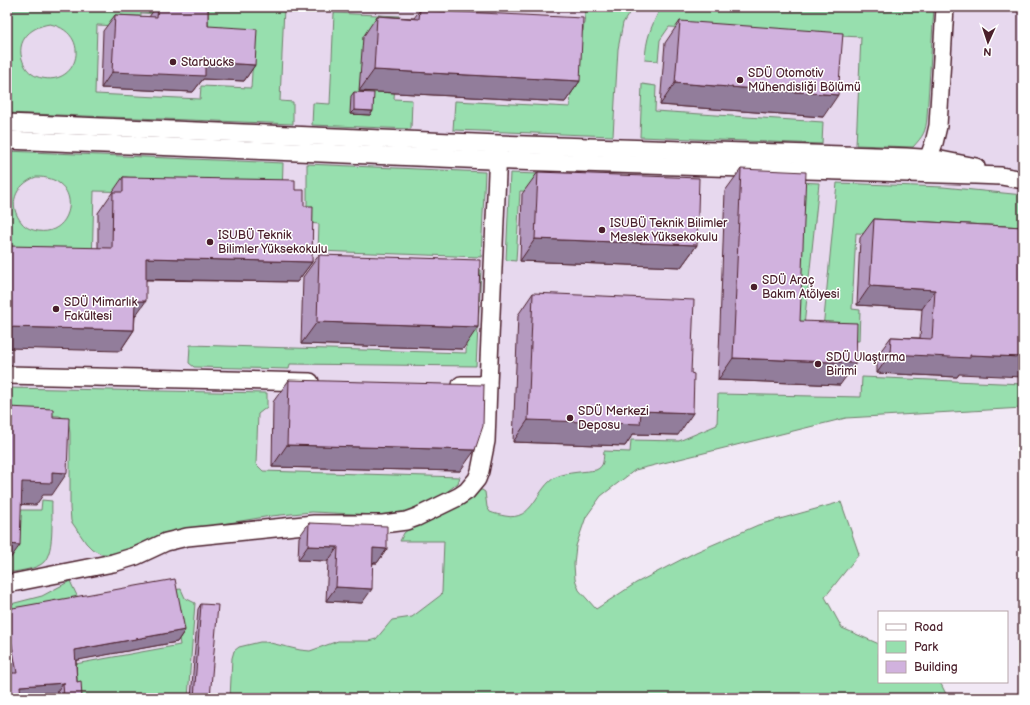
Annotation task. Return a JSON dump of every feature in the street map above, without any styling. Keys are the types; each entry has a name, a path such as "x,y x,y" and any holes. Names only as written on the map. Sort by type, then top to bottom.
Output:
{"street":[{"path":"926,165 937,135 945,7"},
{"path":"7,123 498,152"},
{"path":"7,140 498,152 926,165 962,164 1001,176 1023,180"},
{"path":"7,584 113,563 136,556 166,542 187,537 314,524 383,524 406,521 458,497 467,491 477,479 482,465 486,441 498,152"},
{"path":"7,375 329,382"},
{"path":"448,385 488,385"}],"shaded area":[{"path":"7,7 1023,7 1023,408 846,418 635,470 601,496 423,698 7,698"}],"green space":[{"path":"7,7 284,7 280,101 293,102 293,124 7,113","holes":["141,13 204,16 203,38 254,40 251,88 201,86 200,99 95,94 97,25 140,27","50,24 63,29 72,37 76,47 76,57 72,67 65,74 55,78 42,78 34,75 26,68 22,58 22,44 29,33 35,29"]},
{"path":"586,7 633,7 623,23 618,49 613,136 453,130 455,101 570,107 574,39 583,31"},
{"path":"661,7 934,7 927,117 923,134 913,147 856,145 861,37 669,27 660,40 658,61 645,60 650,33"},
{"path":"334,13 399,16 394,99 412,100 411,129 312,125 313,103 330,104"},
{"path":"642,84 656,86 655,111 823,122 822,144 640,137"},
{"path":"7,151 283,163 282,195 94,191 92,264 7,262","holes":["36,177 52,179 62,186 68,195 69,206 67,216 60,225 51,230 38,231 29,228 24,225 17,216 14,203 18,190"]},
{"path":"307,164 485,172 481,257 318,251 319,224 307,223"},
{"path":"510,173 685,179 684,197 520,191 516,261 506,260"},
{"path":"796,182 819,183 804,326 795,339"},
{"path":"837,183 943,187 1023,195 1023,241 856,233 852,309 860,310 859,341 829,340 823,329"},
{"path":"318,265 481,270 476,366 290,364 289,369 194,367 189,363 190,345 466,353 468,279"},
{"path":"862,377 1023,384 1023,408 846,418 635,470 601,496 586,517 576,546 574,564 575,579 579,590 596,609 636,583 696,552 758,525 841,502 859,554 825,597 842,628 878,644 878,683 940,683 948,698 230,698 232,658 234,651 239,647 266,642 310,651 338,641 369,641 376,639 392,620 412,617 441,595 444,541 400,541 404,533 409,529 456,507 479,490 485,492 487,507 490,512 505,516 522,514 529,509 549,482 556,477 571,473 596,470 599,468 603,462 604,451 630,452 631,440 679,441 717,425 718,394 861,397"},
{"path":"7,388 267,393 267,407 258,414 256,464 263,471 460,477 458,483 439,498 407,512 377,515 312,512 271,516 168,533 121,552 101,554 92,549 86,543 71,521 70,433 68,422 59,416 7,414"},
{"path":"42,500 52,501 51,545 45,561 36,567 7,573 7,569 9,567 12,510 41,510"},
{"path":"70,581 80,602 7,615 7,605 42,596"},
{"path":"181,589 185,598 195,603 188,698 77,698 53,668 180,645 171,590"}],"building":[{"name":"Starbucks","path":"158,7 208,7 208,26 257,29 255,65 205,62 205,76 112,72 115,15 157,17"},
{"path":"420,10 583,18 580,81 374,70 377,16 419,19"},
{"path":"680,21 843,33 838,95 675,83"},
{"path":"354,92 374,93 373,111 354,110"},
{"path":"741,169 806,172 800,321 857,323 856,363 733,358"},
{"name":"ISUBÜ Teknik Bilimler Meslek Yüksekokulu","path":"538,172 699,178 697,245 535,239"},
{"path":"123,177 295,180 295,190 304,190 304,206 313,206 312,262 146,258 146,301 135,301 134,330 7,327 7,246 112,248 113,192 123,192"},
{"path":"874,219 1023,227 1023,357 970,355 970,358 890,354 891,337 932,339 935,290 870,286"},
{"path":"319,255 480,260 478,327 317,322"},
{"path":"533,293 694,300 691,373 694,374 693,413 641,411 640,424 528,420"},
{"path":"289,380 484,385 483,426 475,450 287,445"},
{"path":"7,407 53,409 53,417 69,418 67,473 52,472 52,483 22,482 20,545 7,544"},
{"path":"309,523 387,526 387,549 373,548 372,589 336,587 338,547 308,546"},
{"path":"175,579 185,630 75,650 77,682 81,681 82,698 64,698 63,683 20,686 21,698 7,698 7,673 17,673 7,617 7,609"},
{"path":"201,604 218,605 210,698 194,698"}],"place":[{"name":"Starbucks","path":"173,62"},
{"name":"SDÜ Otomotiv Mühendisliği Bölümü","path":"740,80"},
{"name":"ISUBÜ Teknik Bilimler Meslek Yüksekokulu","path":"602,230"},
{"name":"ISUBÜ Teknik Bilimler Yüksekokulu","path":"210,242"},
{"name":"SDÜ Araç Bakım Atölyesi","path":"754,287"},
{"name":"SDÜ Mimarlık Fakültesi","path":"56,309"},
{"name":"SDÜ Ulaştırma Birimi","path":"818,364"},
{"name":"SDÜ Merkezi Deposu","path":"570,418"}]}
